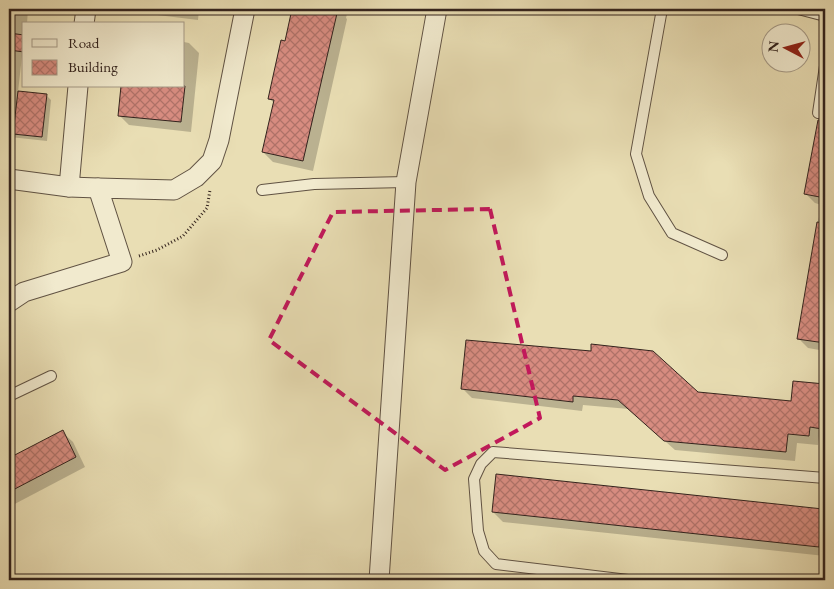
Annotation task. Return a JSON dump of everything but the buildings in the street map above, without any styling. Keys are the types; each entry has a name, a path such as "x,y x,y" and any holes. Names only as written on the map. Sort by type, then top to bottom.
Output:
{"street":[{"path":"84,22 86,9"},
{"path":"9,179 69,187 174,190 196,177 212,161 218,140 244,9"},
{"path":"379,580 406,182 437,9"},
{"path":"69,187 78,88"},
{"path":"9,302 24,292 122,262 98,188"}],"lane":[{"path":"662,9 636,154 650,196 672,233 722,255"},
{"path":"798,9 825,16"},
{"path":"818,113 825,66"},
{"path":"262,190 314,184 406,182"},
{"path":"9,396 51,376"},
{"path":"628,580 496,564 484,551 478,531 474,479 481,464 493,452 825,478"}],"path":[{"path":"122,262 157,250 183,236 207,208 210,188"}],"highlighted area":[{"path":"490,209 540,418 445,470 269,340 333,212"}]}
